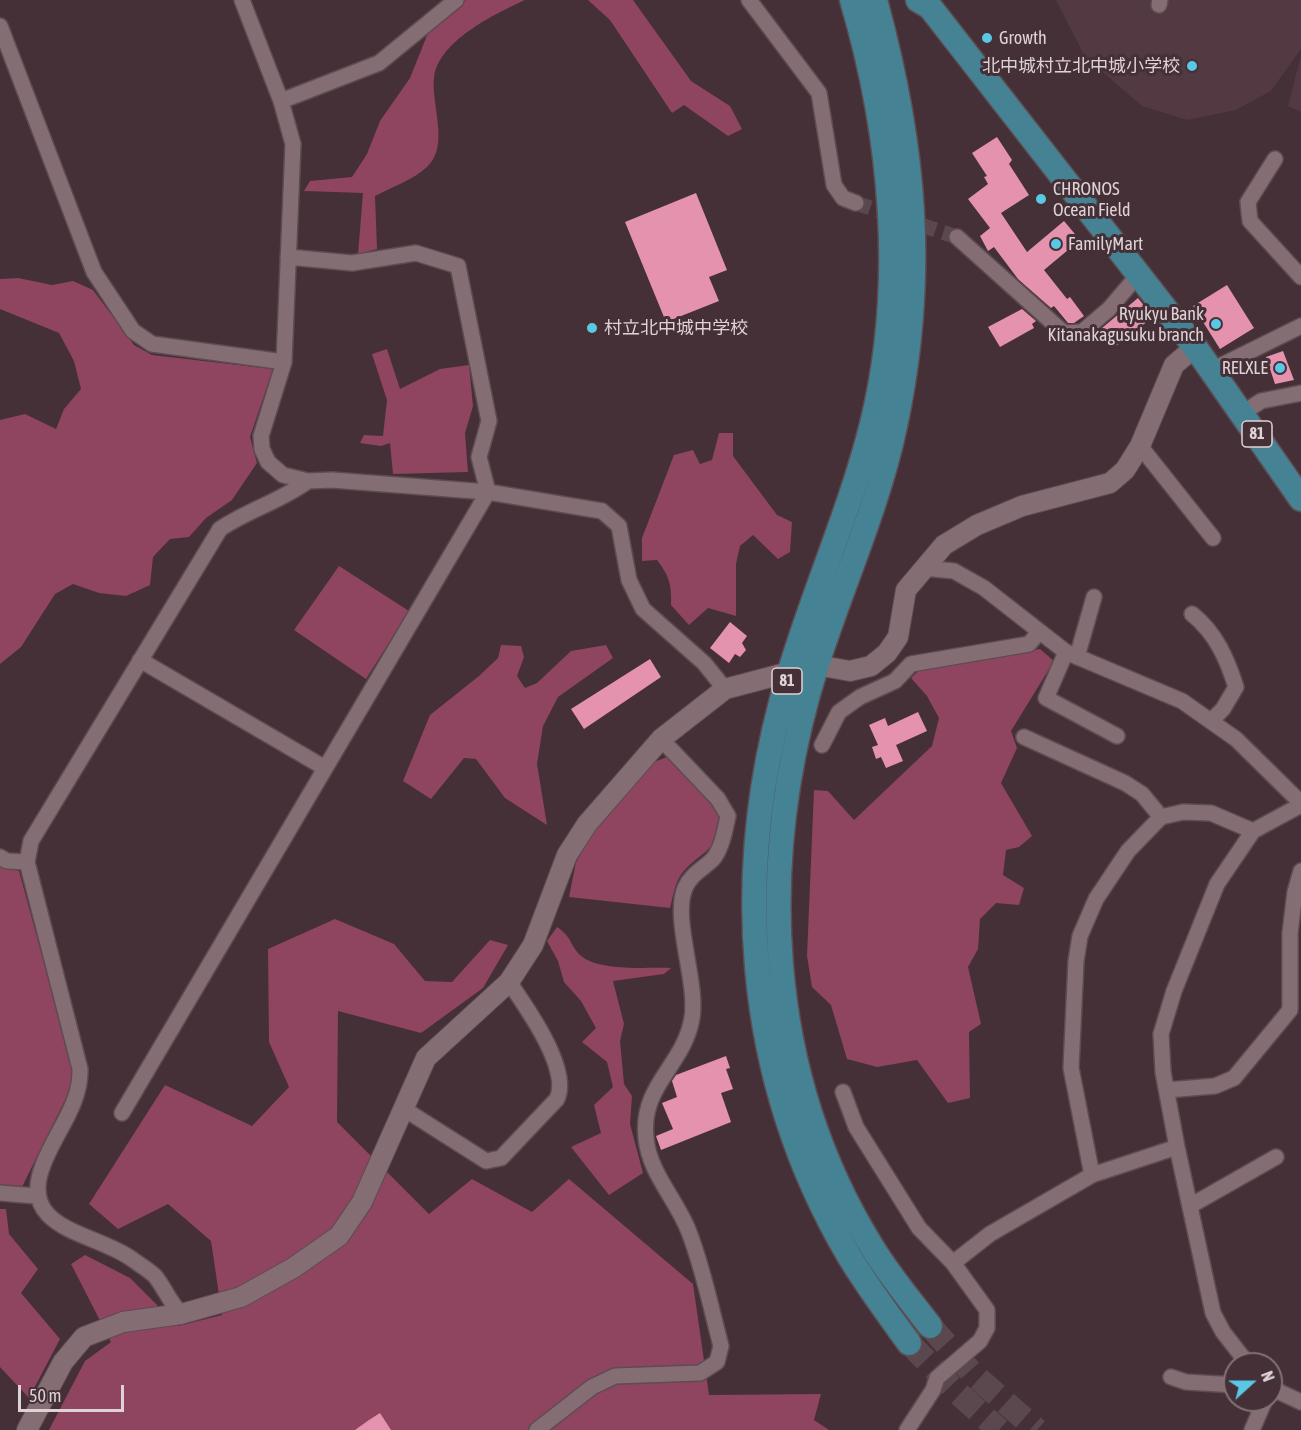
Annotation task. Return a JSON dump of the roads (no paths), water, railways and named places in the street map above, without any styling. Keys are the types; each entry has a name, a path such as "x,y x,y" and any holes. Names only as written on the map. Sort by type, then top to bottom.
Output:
{"main road":[{"name":"81","path":"852,0 878,108 887,175 890,274 885,349 872,423 790,672 759,803 754,937 764,1026 784,1106 810,1177 848,1254 909,1343"},
{"name":"81","path":"875,0 898,92 910,166 915,256 913,302 895,428 874,499 816,665 798,729 782,814 777,940 786,1022 807,1103 834,1175 872,1247 930,1326"},
{"name":"81","path":"928,2 1195,347 1301,499"}],"street":[{"path":"242,0 281,100 293,144 284,362 261,435 262,449 267,462 283,475 308,481 333,480 488,492 602,511 619,526 629,580 643,609 704,663 725,689"},
{"path":"281,100 379,63 456,0"},
{"path":"749,0 819,93 834,185 843,198 856,203"},
{"path":"0,26 94,272 133,331 152,344 284,362"},
{"path":"1275,159 1248,202 1250,221 1301,277"},
{"path":"957,237 1064,333 1082,332 1109,309 1138,275"},
{"path":"122,1113 488,492 479,457 489,422 458,266 416,253 352,263 288,257"},
{"path":"1212,370 1301,326"},
{"path":"27,1430 63,1362 84,1337 123,1322 181,1314 241,1298 293,1268 339,1236 362,1202 426,1058 509,982 533,945 567,855 587,824 661,739 725,689 816,665 850,672 871,666 887,653 898,637 906,590 944,545 976,525 1022,506 1110,483 1125,470 1140,446 1174,365 1195,347"},
{"path":"1243,413 1261,401 1301,393"},
{"path":"1140,446 1213,538"},
{"path":"181,1314 168,1300 155,1276 127,1256 58,1223 41,1209 36,1196 43,1164 80,1087 80,1069 27,862 31,841 220,529 237,518 290,494 308,481"},
{"path":"924,568 954,571 984,588 1039,632 1072,654 1182,701 1236,739 1301,804 1253,831 1216,884 1174,991 1161,1034 1167,1090 1177,1147 1214,1313 1223,1332 1239,1352"},
{"path":"1094,597 1072,654 1046,698 1117,736"},
{"path":"1192,614 1209,627 1228,662 1236,687 1223,709 1211,721"},
{"path":"822,745 839,712 860,697 895,681 911,664 1029,644 1039,632"},
{"path":"140,660 325,768"},
{"path":"1024,737 1125,783 1142,794 1161,817"},
{"path":"537,1430 592,1387 615,1376 700,1373 717,1362 721,1346 689,1231 656,1171 646,1140 645,1111 656,1087 681,1051 692,1021 694,1002 682,915 684,889 696,871 713,858 722,840 728,816 718,799 661,739"},
{"path":"1092,1175 1071,1068 1075,971 1080,936 1096,899 1128,851 1161,817 1183,812 1211,813 1253,831"},
{"path":"0,857 7,861 27,862"},
{"path":"1167,1090 1215,1086 1233,1078 1290,1010 1295,892 1301,871"},
{"path":"404,1109 486,1161 494,1161 501,1158 557,1099 561,1090 555,1063 535,1021 509,982"},
{"path":"843,1092 856,1126 919,1228 953,1263 987,1310 987,1328 980,1341 937,1378 933,1390 907,1430"},
{"path":"953,1263 990,1234 1092,1175 1177,1147"},
{"path":"1190,1206 1276,1157"},
{"path":"0,1193 36,1196"},
{"path":"1171,1377 1186,1382 1223,1384"},
{"path":"1283,1394 1301,1402"},
{"path":"1252,1430 1260,1412"}],"tunnel":[{"path":"856,203 957,237"},
{"path":"930,1326 973,1374 1037,1430"},
{"path":"909,1343 957,1392 999,1430"}],"place":[{"name":"Growth","path":"987,38"},
{"name":"北中城村立北中城小学校","path":"1192,66"},
{"name":"CHRONOS Ocean Field","path":"1041,199"},
{"name":"FamilyMart","path":"1056,244"},
{"name":"Ryukyu Bank Kitanakagusuku branch","path":"1216,324"},
{"name":"村立北中城中学校","path":"592,328"},
{"name":"RELXLE","path":"1280,368"}]}
